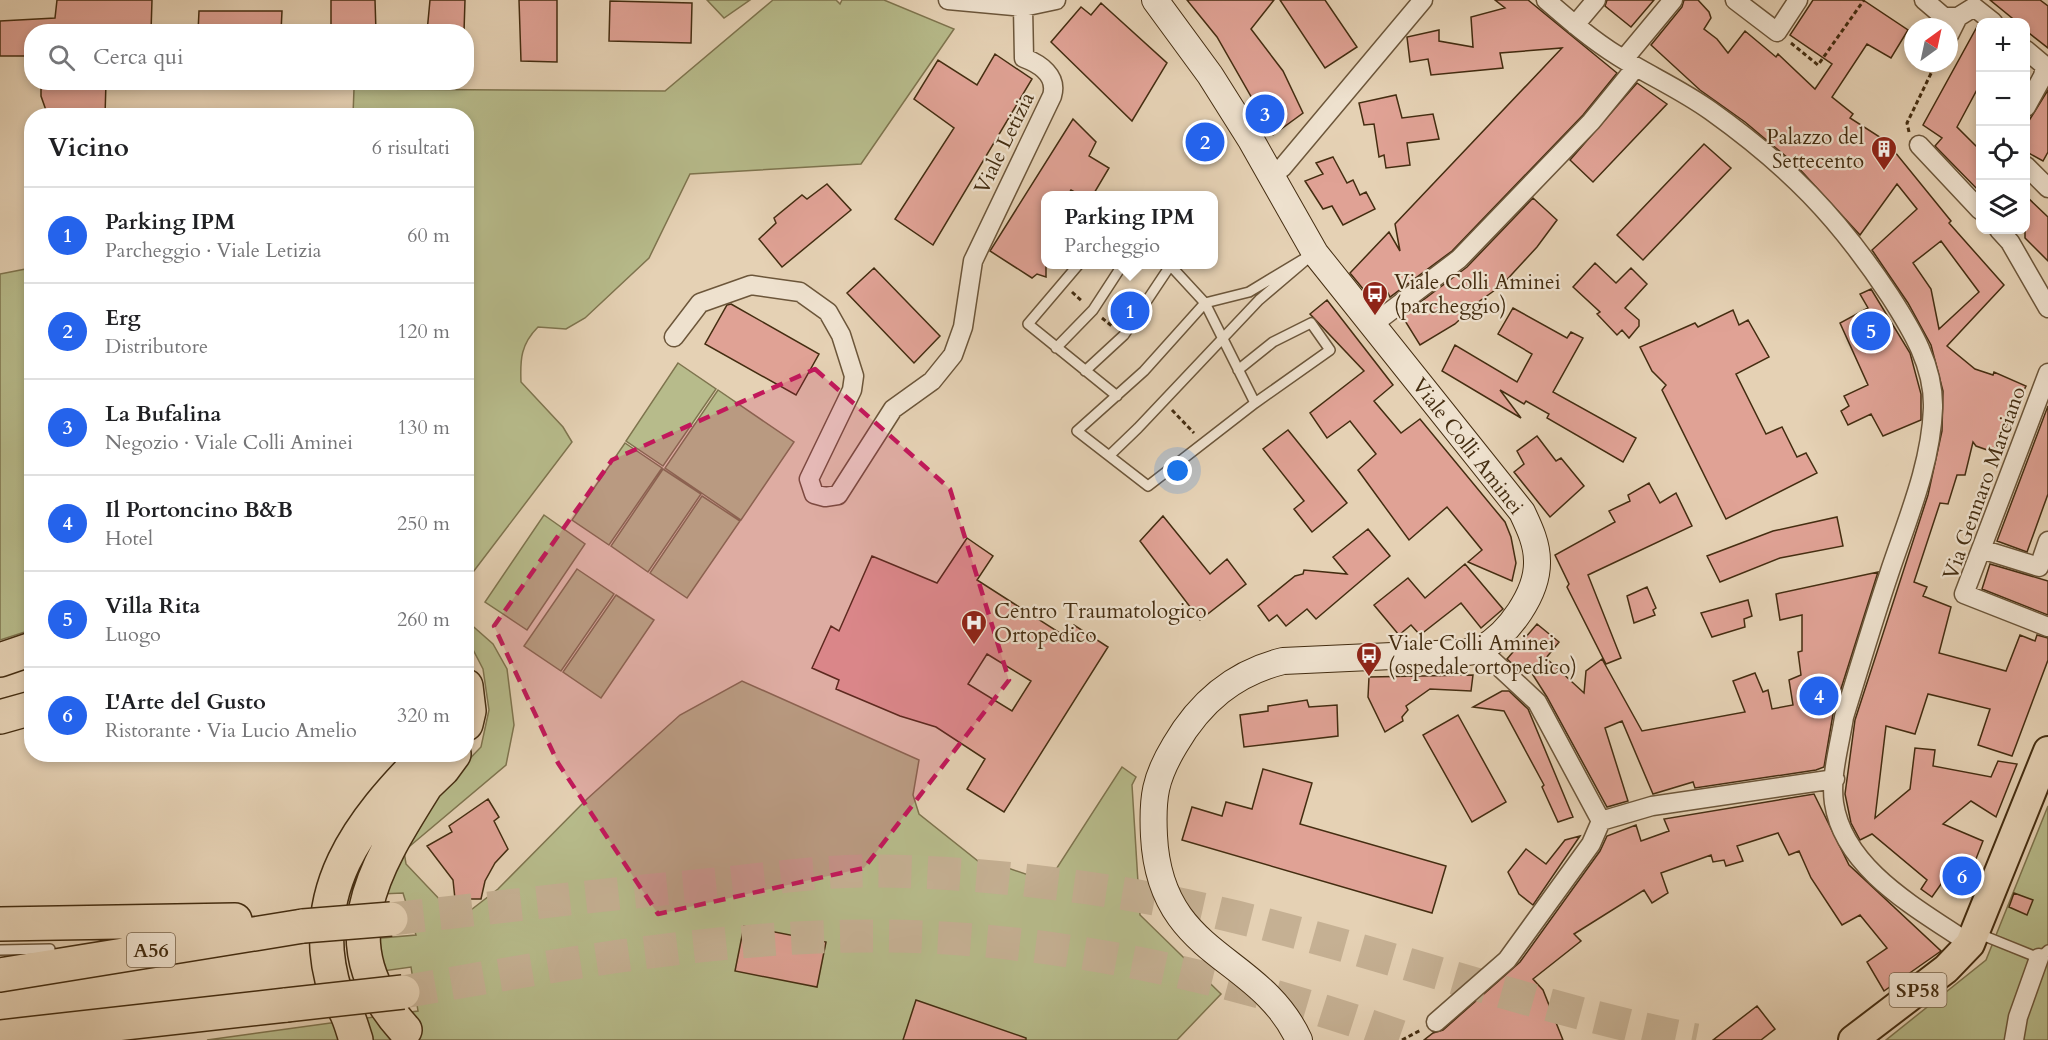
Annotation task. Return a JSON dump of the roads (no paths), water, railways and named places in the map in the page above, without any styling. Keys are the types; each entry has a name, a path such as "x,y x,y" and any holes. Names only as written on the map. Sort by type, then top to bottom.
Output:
{"highway":[{"path":"0,660 24,652"},
{"path":"0,695 24,693"},
{"path":"0,717 24,710"},
{"path":"351,1026 337,996 332,978 328,916 336,881 354,840 375,808 427,769"},
{"path":"405,1030 387,1011 372,980 363,941 364,918 378,867 427,769"},
{"path":"0,924 303,924 391,919"},
{"name":"A56","path":"0,975 303,924"},
{"path":"50,949 155,949"},
{"path":"0,1037 403,992"},
{"path":"162,1040 249,1022 286,1005"}],"main road":[{"name":"Viale Colli Aminei","path":"1155,0 1210,75 1251,140 1315,253 1508,492 1533,536 1537,560 1535,580 1513,620 1480,650"},
{"path":"1299,1040 1281,1008 1194,936 1179,919 1170,901 1159,873 1152,799 1164,763 1185,727 1203,706 1231,682 1263,666 1282,661 1480,650"},
{"name":"SP58","path":"1853,1040 1946,969 1973,938 2048,751"}],"street":[{"path":"948,0 1023,7 1056,0"},
{"path":"1282,168 1423,0"},
{"path":"1546,0 1575,25 1630,63 1709,110 1765,152 1835,220 1901,313 1925,357 1931,380 1933,407 1925,460 1844,717 1833,802 1839,822 1862,861 1896,893 1973,938"},
{"path":"1575,25 1596,0"},
{"path":"1380,319 1459,259 1591,122 1673,0"},
{"path":"1735,0 1778,32 1798,0"},
{"path":"1924,0 1944,17 1958,17 1974,7 1988,18"},
{"name":"Viale Letizia","path":"674,337 700,303 750,285 800,292 828,312 849,357 854,376 847,405 809,479 814,494 825,497 838,495 893,410 932,381 953,356 963,327 973,261 1054,89 1054,82 1042,68 1024,57 1023,7"},
{"path":"2030,54 2045,66 2043,76 2030,98"},
{"path":"1919,145 1976,206"},
{"path":"2030,170 2046,182"},
{"path":"2003,234 2010,242 2048,308"},
{"name":"Via Gennaro Marciano","path":"2048,373 1964,594 2048,627"},
{"path":"1981,549 2039,567 2048,541"},
{"path":"1480,650 1537,702 1601,821"},
{"path":"1601,821 1652,806 1835,779"},
{"path":"1436,1022 1507,960 1591,844 1601,821"},
{"path":"2014,1040 2018,1017 2043,954"}],"lane":[{"path":"1238,370 1273,342 1311,323 1330,350 1255,403 1148,486 1077,430 1144,371 1205,303 1249,292 1315,253"},
{"path":"1110,455 1259,300 1315,253"},
{"path":"1075,269 1028,324 1117,396"},
{"path":"1056,348 1093,310 1120,269"},
{"path":"1085,371 1124,335 1166,269"},
{"path":"1173,269 1205,303 1255,403"},
{"path":"1973,938 2043,954"},
{"path":"0,950 50,949"}],"tunnel":[{"path":"391,919 831,872 896,871 1006,878 1088,888 1165,901 1242,918 1544,1003 1696,1040"},
{"path":"403,992 584,961 705,945 827,937 888,936 954,939 1021,945 1153,966 1283,999 1410,1040"}],"place":[{"name":"La Bufalina","path":"1265,114"},
{"name":"Erg","path":"1205,142"},
{"name":"Palazzo del Settecento","path":"1884,172"},
{"name":"Parking IPM","path":"1130,311"},
{"name":"Viale Colli Aminei (parcheggio)","path":"1375,317"},
{"name":"Villa Rita","path":"1871,331"},
{"name":"Centro Traumatologico Ortopedico","path":"974,646"},
{"name":"Viale Colli Aminei (ospedale ortopedico)","path":"1369,678"},
{"name":"Il Portoncino B&B","path":"1819,696"},
{"name":"L'Arte del Gusto","path":"1962,876"}]}
